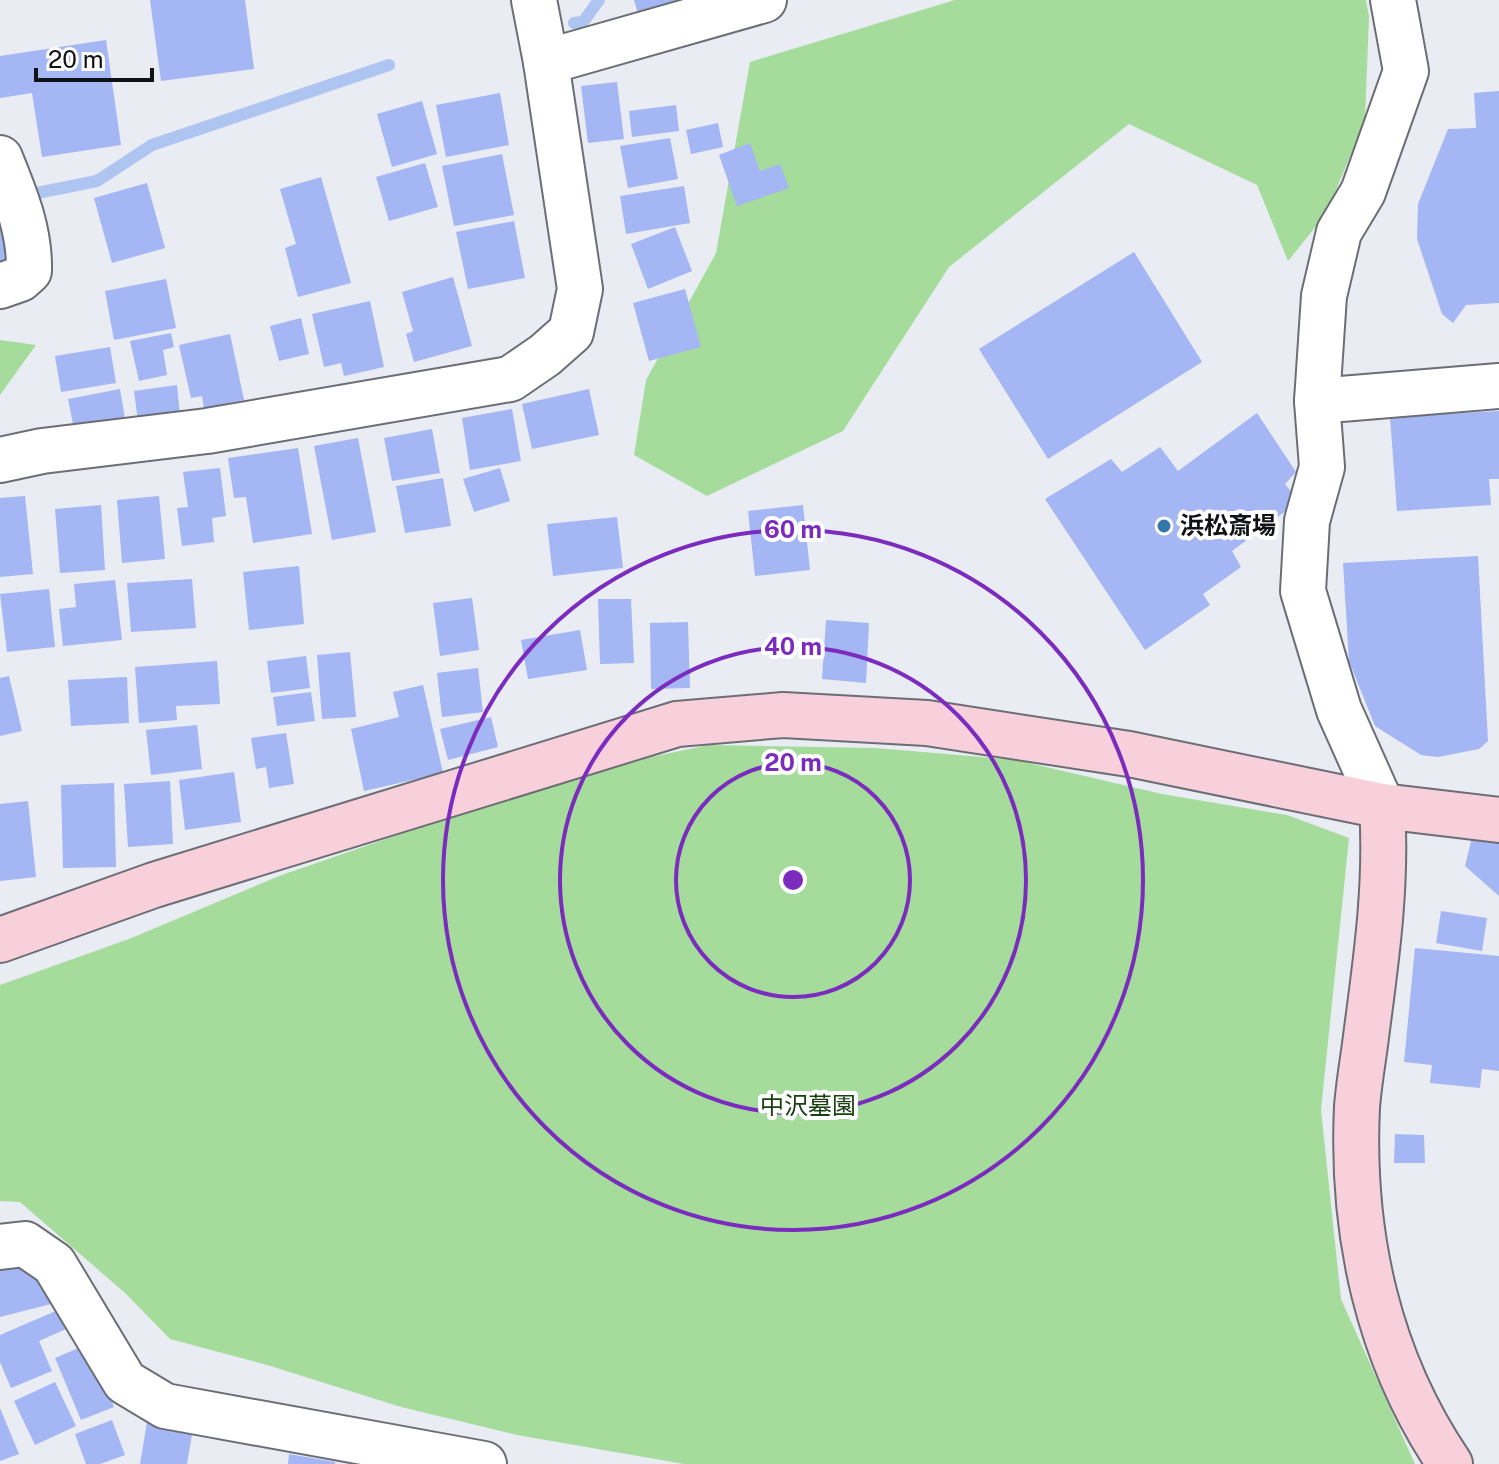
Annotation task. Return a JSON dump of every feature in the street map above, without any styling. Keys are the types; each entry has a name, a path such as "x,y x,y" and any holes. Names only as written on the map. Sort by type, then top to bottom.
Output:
{"street":[{"path":"0,460 42,451 207,431 510,379 545,355 571,332 580,289 534,0"},
{"path":"546,62 764,0"},
{"path":"1393,0 1406,71 1363,192 1339,232 1324,296 1317,401 1322,467 1307,521 1303,591 1339,710 1382,806 1384,870 1357,1106 1359,1216 1366,1265 1383,1326 1407,1390 1450,1464"},
{"path":"0,286 20,279 29,271 29,249 10,182"},
{"path":"1317,401 1499,386"},
{"path":"0,940 154,885 677,724 783,715 927,723 1129,754 1382,806 1499,820"},
{"path":"0,1247 25,1244 54,1264 125,1382 165,1406 378,1454 484,1464"}],"green space":[{"path":"955,0 1366,0 1369,17 1365,120 1326,214 1288,261 1257,185 1129,124 949,267 843,431 707,496 634,455 646,380 716,253 750,62"},
{"path":"0,340 36,345 0,395"},
{"name":"中沢墓園","path":"709,745 876,748 1016,760 1162,794 1287,815 1349,838 1321,1110 1341,1299 1415,1464 684,1464 517,1435 401,1407 267,1365 170,1339 125,1293 20,1202 0,1201 0,985 129,939 279,876 484,805 646,758"}],"building":[{"path":"150,0 245,0 254,69 161,81"},
{"path":"634,0 691,0 639,17"},
{"path":"106,40 121,145 42,157 32,93 0,98 0,56"},
{"path":"617,82 624,139 588,143 581,86"},
{"path":"1499,91 1499,303 1466,305 1453,323 1442,314 1417,239 1418,204 1448,129 1476,128 1474,93"},
{"path":"500,93 509,145 446,157 436,105"},
{"path":"422,101 437,154 392,167 377,114"},
{"path":"676,105 679,131 632,137 629,111"},
{"path":"718,123 723,147 691,154 686,130"},
{"path":"670,138 678,179 628,188 620,146"},
{"path":"750,143 760,171 780,164 789,188 737,206 719,155"},
{"path":"502,154 514,215 454,226 442,166"},
{"path":"425,163 438,207 389,221 376,177"},
{"path":"321,177 351,283 298,297 285,248 296,244 280,189"},
{"path":"147,183 165,248 112,263 94,198"},
{"path":"684,186 690,223 626,234 620,196"},
{"path":"0,214 17,264 0,266"},
{"path":"514,221 525,278 468,289 456,232"},
{"path":"675,227 692,271 648,289 631,244"},
{"path":"1134,252 1202,362 1048,459 979,349"},
{"path":"453,277 472,346 414,362 406,334 413,331 402,292"},
{"path":"166,279 176,328 114,340 105,291"},
{"path":"685,289 701,347 649,361 633,303"},
{"path":"370,301 384,367 344,376 341,363 324,367 312,314"},
{"path":"301,318 309,354 279,361 270,326"},
{"path":"171,333 174,347 163,350 167,375 139,381 130,341"},
{"path":"230,334 244,400 204,408 202,396 191,398 179,345"},
{"path":"110,347 116,383 61,392 55,356"},
{"path":"177,385 180,415 138,421 134,391"},
{"path":"120,389 126,425 75,434 68,399"},
{"path":"589,389 599,435 532,449 522,404"},
{"path":"512,409 521,461 470,470 462,418"},
{"path":"1499,411 1499,479 1489,479 1491,505 1397,511 1390,417"},
{"name":"浜松斎場","path":"1257,413 1296,472 1285,484 1299,501 1232,551 1241,567 1203,594 1210,605 1145,650 1045,499 1111,459 1122,472 1160,447 1178,471"},
{"path":"432,429 440,473 392,481 384,438"},
{"path":"358,438 376,532 332,540 314,446"},
{"path":"298,448 312,534 253,543 246,497 234,498 228,458"},
{"path":"220,468 226,516 212,518 214,542 182,546 177,508 188,507 183,472"},
{"path":"500,468 510,501 474,512 463,479"},
{"path":"443,478 451,526 405,533 396,486"},
{"path":"25,496 33,574 0,577 0,498"},
{"path":"159,496 165,559 122,563 117,500"},
{"path":"101,505 105,570 60,573 55,509"},
{"path":"803,505 810,570 755,576 748,511"},
{"path":"617,517 623,568 553,576 547,524"},
{"path":"1478,556 1488,741 1479,749 1438,757 1421,755 1375,726 1349,661 1343,563"},
{"path":"299,566 304,624 249,630 243,572"},
{"path":"192,579 196,628 131,632 127,583"},
{"path":"115,580 122,640 63,646 59,609 76,607 74,584"},
{"path":"49,589 55,647 7,652 0,594"},
{"path":"472,598 479,650 440,656 433,603"},
{"path":"598,599 631,599 634,663 600,664"},
{"path":"826,620 869,623 866,683 822,679"},
{"path":"688,622 690,688 651,689 650,623"},
{"path":"580,630 587,670 528,679 521,640"},
{"path":"350,652 356,717 322,719 317,655"},
{"path":"306,656 310,688 271,693 267,661"},
{"path":"217,661 220,704 176,706 177,720 139,723 135,667"},
{"path":"478,668 483,712 442,717 437,673"},
{"path":"9,676 22,731 0,736 0,678"},
{"path":"127,677 129,723 71,726 68,680"},
{"path":"423,685 443,773 364,791 351,729 399,717 393,692"},
{"path":"311,692 315,721 277,726 273,697"},
{"path":"491,717 498,747 448,760 440,729"},
{"path":"197,725 202,769 151,775 146,730"},
{"path":"286,733 294,784 269,788 266,767 256,769 251,738"},
{"path":"234,772 241,822 185,830 179,780"},
{"path":"170,781 173,844 128,847 124,784"},
{"path":"114,783 116,867 63,868 61,785"},
{"path":"28,801 36,877 0,881 0,804"},
{"path":"1474,829 1499,835 1499,896 1465,866"},
{"path":"1441,911 1487,918 1482,951 1436,943"},
{"path":"1415,948 1499,956 1499,1071 1482,1069 1480,1088 1430,1083 1432,1065 1404,1062"},
{"path":"1395,1134 1424,1135 1425,1163 1394,1163"},
{"path":"34,1263 55,1303 0,1317 0,1271"},
{"path":"58,1310 66,1329 39,1341 52,1371 11,1388 0,1362 0,1335"},
{"path":"88,1344 114,1407 81,1420 55,1358"},
{"path":"55,1382 76,1426 35,1445 14,1401"},
{"path":"0,1408 19,1454 0,1461"},
{"path":"112,1420 125,1455 100,1464 86,1464 75,1434"},
{"path":"147,1422 193,1429 187,1464 140,1464"},
{"path":"289,1454 335,1462 335,1464 288,1464"}],"waterway":[{"path":"574,23 583,22 599,0"},
{"path":"22,196 97,181 152,145 389,65"}],"place":[{"name":"浜松斎場","path":"1164,526"}]}
